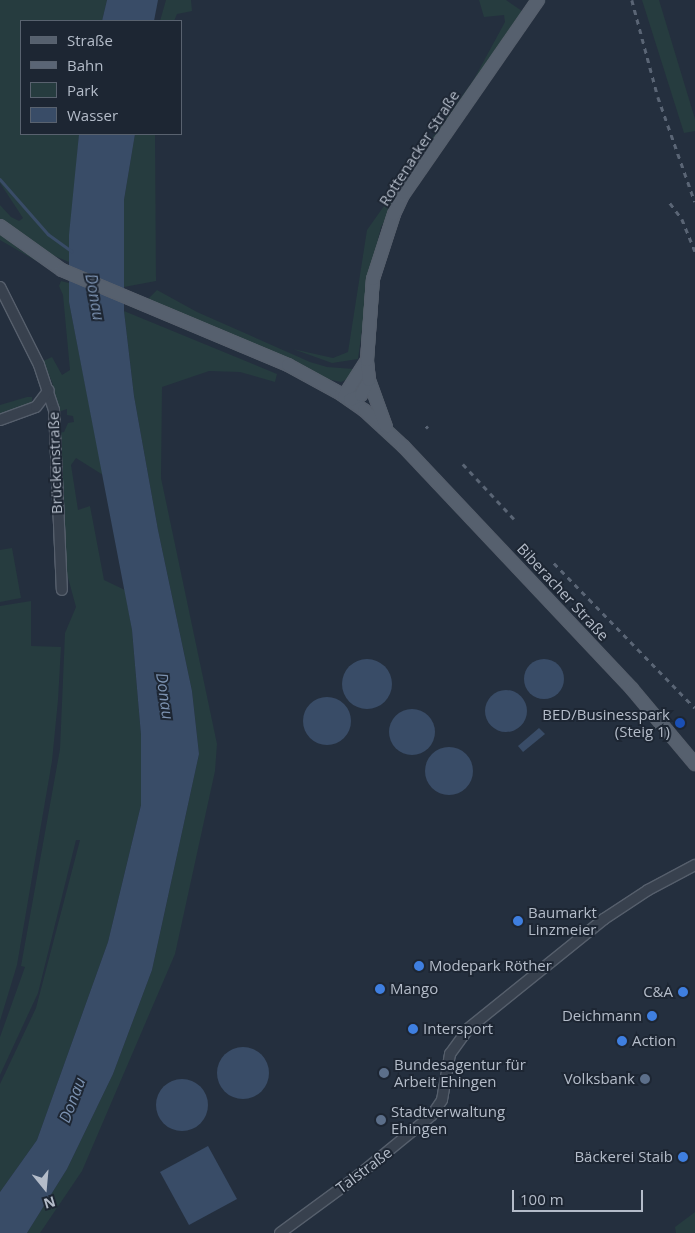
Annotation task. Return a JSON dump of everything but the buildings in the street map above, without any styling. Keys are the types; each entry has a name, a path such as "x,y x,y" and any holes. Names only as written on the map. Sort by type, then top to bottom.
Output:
{"main road":[{"name":"Rottenacker Straße","path":"387,430 369,380 367,360 373,279 394,214 404,195 538,0"},
{"name":"Biberacher Straße","path":"0,226 62,270 288,365 347,398 387,430 404,447 632,689 695,764"},
{"name":"Rottenacker Straße","path":"347,398 367,360"},
{"path":"347,398 360,395 369,380"}],"street":[{"name":"Brückenstraße","path":"0,287 49,390 54,410 62,590"},
{"path":"0,420 36,407 49,390"},
{"name":"Talstraße","path":"280,1233 362,1172 432,1115 442,1100 450,1054 469,1028 604,919 648,890 695,865"}],"green space":[{"path":"0,0 107,0 102,20 20,20 20,135 79,135 69,262 52,255 0,219 0,205 11,217 19,221 23,218 0,183"},
{"path":"166,0 191,0 192,11 177,14 174,20 160,20"},
{"path":"479,0 506,0 522,11 481,76 442,127 381,227 370,272 358,359 332,363 293,349 333,358 348,352 367,230 474,79 505,22 504,15 484,17"},
{"path":"642,0 659,0 695,119 695,131 684,133"},
{"path":"135,135 155,135 156,281 124,287 124,200"},
{"path":"0,233 19,249 59,274 0,240"},
{"path":"61,281 69,283 69,302 103,475 76,458 71,465 78,510 90,506 104,580 125,590 132,630 141,735 141,805 108,942 37,1140 0,1192 0,1084 36,1008 80,840 76,840 38,993 0,1075 0,1037 25,967 21,966 60,749 65,633 76,607 63,559 57,433 64,432 68,423 74,422 73,416 67,415 67,409 58,412 52,382 43,361 52,357 62,375 70,370 63,295 59,286"},
{"path":"157,290 197,312 310,362 327,367 354,369 348,379 341,382 327,379 148,299"},
{"path":"124,311 277,374 275,382 240,372 209,371 162,387 161,478 217,744 215,771 175,954 82,1171 40,1233 27,1233 67,1169 113,1074 152,970 199,754 192,691 158,530 134,396"},
{"path":"32,397 32,404 0,415 0,405"},
{"path":"12,548 21,598 0,602 0,550"},
{"path":"31,601 31,646 61,647 58,700 52,761 17,965 0,1021 0,606"},
{"path":"695,1212 695,1233 676,1233 675,1227"}],"water":[{"path":"107,0 158,0 154,20 102,20"},
{"name":"Donau","path":"79,135 135,135 124,200 124,311 134,396 158,530 192,691 199,754 152,970 113,1074 67,1169 27,1233 0,1233 0,1192 37,1140 108,942 141,805 141,735 132,630 69,302 69,235"},
{"path":"367,659 376,661 387,670 392,684 390,693 381,704 367,709 358,707 347,698 342,684 344,675 353,664"},
{"path":"548,659 555,662 561,668 564,679 563,687 555,696 548,699 540,699 533,696 525,687 524,675 527,668 536,660"},
{"path":"502,690 510,690 521,696 527,711 521,726 510,732 502,732 491,726 485,715 485,707 491,696"},
{"path":"327,697 336,699 344,704 349,712 351,721 349,730 344,738 336,743 327,745 318,743 310,738 305,730 303,721 305,712 310,704 318,699"},
{"path":"407,709 417,709 431,719 435,732 431,745 425,751 417,755 407,755 393,745 389,737 389,727 399,713"},
{"path":"539,728 545,734 523,752 518,746"},
{"path":"449,747 458,749 466,754 471,762 473,771 471,780 466,788 458,793 449,795 440,793 432,788 427,780 425,771 427,762 432,754 440,749"},
{"path":"238,1047 248,1047 258,1051 265,1058 269,1073 265,1088 258,1095 248,1099 238,1099 228,1095 221,1088 217,1078 217,1068 221,1058 228,1051"},
{"path":"177,1079 187,1079 197,1083 204,1090 208,1105 204,1120 197,1127 187,1131 177,1131 167,1127 160,1120 156,1110 156,1100 160,1090 167,1083"},
{"path":"208,1146 237,1199 189,1225 160,1172"}],"waterway":[{"path":"0,179 48,234 71,251"}],"railway":[{"path":"632,0 658,97 695,202"},
{"path":"670,203 682,219 695,251"},
{"path":"463,464 516,521"},
{"path":"554,563 695,708"}],"place":[{"name":"BED/Businesspark (Steig 1)","path":"680,723"},
{"name":"Baumarkt Linzmeier","path":"518,921"},
{"name":"Modepark Röther","path":"419,966"},
{"name":"Mango","path":"380,989"},
{"name":"C&A","path":"683,992"},
{"name":"Deichmann","path":"652,1016"},
{"name":"Intersport","path":"413,1029"},
{"name":"Action","path":"622,1041"},
{"name":"Bundesagentur für Arbeit Ehingen","path":"384,1073"},
{"name":"Volksbank","path":"645,1079"},
{"name":"Stadtverwaltung Ehingen","path":"381,1120"},
{"name":"Bäckerei Staib","path":"683,1157"}]}
